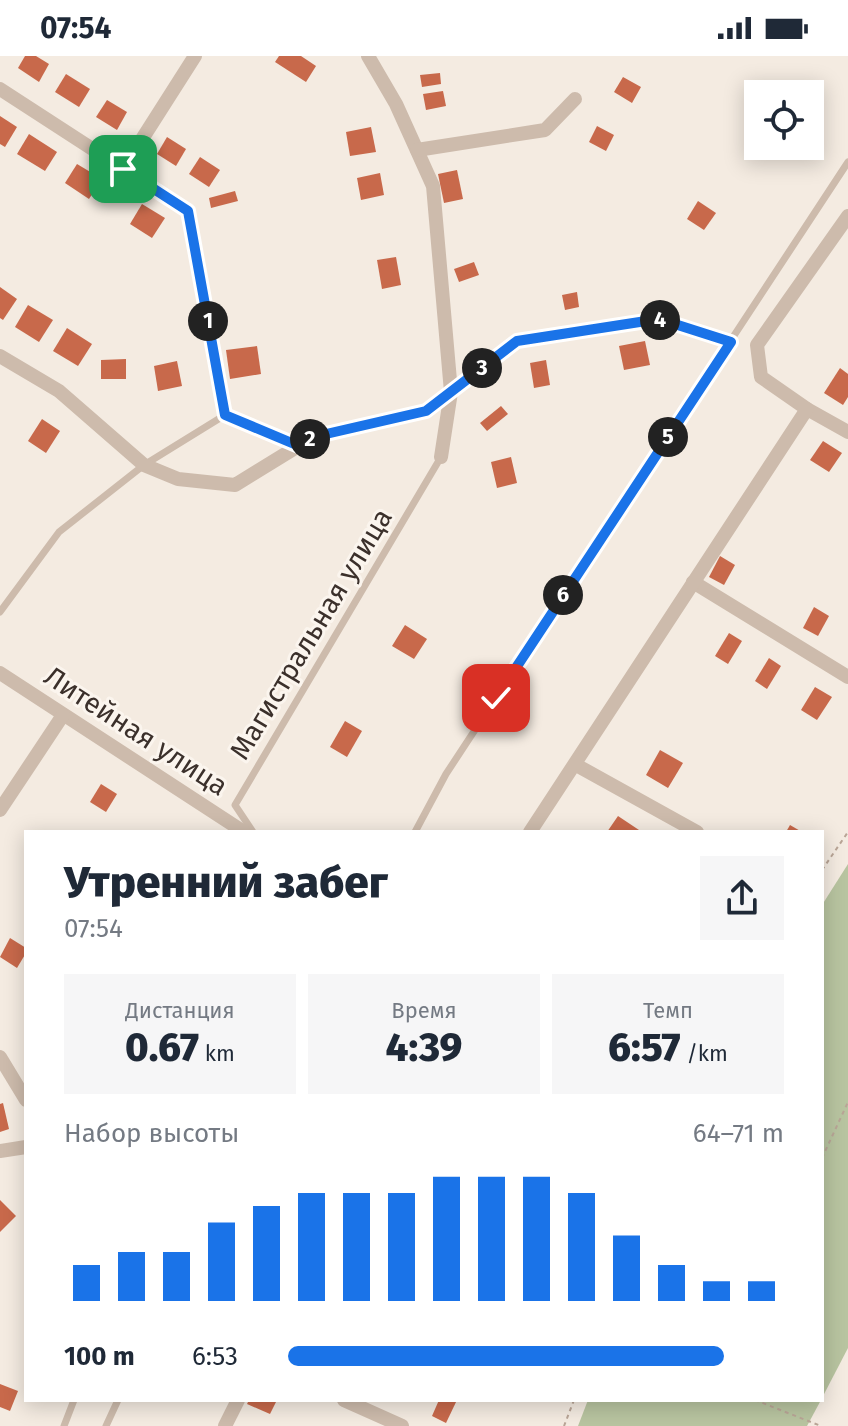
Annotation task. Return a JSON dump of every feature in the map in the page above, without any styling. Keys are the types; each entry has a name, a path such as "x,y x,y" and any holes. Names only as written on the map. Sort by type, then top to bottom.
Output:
{"street":[{"path":"123,169 195,56"},
{"path":"368,56 396,104 433,186 451,392 441,457"},
{"path":"0,89 188,211 225,415"},
{"path":"417,150 545,130 575,99"},
{"path":"848,216 757,345 761,377 807,409 848,432"},
{"path":"0,356 59,391 144,465 178,479 235,485 313,437 426,411 517,341 659,319 731,342"},
{"path":"531,830 807,409"},
{"path":"693,582 848,677"},
{"name":"Литейная улица","path":"0,673 241,830"},
{"path":"0,810 63,715"},
{"path":"576,765 693,830"},
{"path":"0,1057 24,1097"},
{"path":"0,1151 24,1147"},
{"path":"225,1426 237,1402"},
{"path":"348,1402 402,1426"}],"lane":[{"path":"416,830 446,774 848,162"},
{"path":"0,612 59,532 144,465 225,415 299,446"},
{"name":"Магистральная улица","path":"252,830 235,805 441,457"},
{"path":"64,1426 73,1402"},
{"path":"106,1426 117,1402"}],"path":[{"path":"824,867 848,832"},
{"path":"824,1154 848,1102"},
{"path":"564,1426 573,1402"},
{"path":"760,1402 821,1426"}],"green space":[{"path":"848,864 848,1348 824,1394 824,902"},
{"path":"587,1402 820,1402 807,1426 578,1426"}],"building":[{"path":"25,56 36,56 49,64 39,82 18,68"},
{"path":"279,56 301,56 316,66 306,82 275,62"},
{"path":"440,73 441,84 422,87 420,75"},
{"path":"66,74 90,89 79,107 55,92"},
{"path":"623,77 641,87 632,103 614,92"},
{"path":"443,91 446,106 426,110 423,94"},
{"path":"107,100 127,112 117,130 96,117"},
{"path":"0,116 17,127 5,147 0,144"},
{"path":"597,126 614,135 606,151 589,142"},
{"path":"371,127 376,152 350,156 346,132"},
{"path":"29,134 57,152 45,171 17,154"},
{"path":"167,137 186,149 176,166 157,154"},
{"path":"200,157 220,170 209,187 189,174"},
{"path":"77,164 102,179 89,199 65,183"},
{"path":"457,170 463,199 444,203 438,174"},
{"path":"380,173 384,195 361,200 357,178"},
{"path":"235,191 238,201 211,208 209,198"},
{"path":"698,201 716,213 704,230 687,219"},
{"path":"142,204 165,218 152,238 130,224"},
{"path":"396,257 401,285 382,289 377,260"},
{"path":"474,262 479,275 459,282 454,269"},
{"path":"0,287 17,299 3,320 0,318"},
{"path":"577,292 579,307 565,310 562,295"},
{"path":"28,305 53,320 39,342 15,327"},
{"path":"67,328 92,344 78,366 53,351"},
{"path":"645,341 650,365 624,370 619,346"},
{"path":"257,346 261,374 230,379 226,350"},
{"path":"126,359 126,379 101,379 101,360"},
{"path":"546,360 550,385 534,388 530,363"},
{"path":"177,361 182,386 158,391 154,366"},
{"path":"840,368 848,374 848,397 843,405 824,393"},
{"path":"501,406 508,414 487,431 480,423"},
{"path":"42,419 60,431 46,453 28,441"},
{"path":"823,441 842,453 829,472 810,460"},
{"path":"511,457 517,483 497,488 491,462"},
{"path":"720,556 735,565 724,585 709,577"},
{"path":"814,607 829,616 818,636 803,628"},
{"path":"405,625 427,639 414,659 392,646"},
{"path":"729,633 742,641 728,664 715,656"},
{"path":"769,658 781,666 767,689 755,681"},
{"path":"815,687 832,697 817,720 801,710"},
{"path":"345,721 362,731 347,757 330,747"},
{"path":"660,750 683,763 668,788 646,775"},
{"path":"101,784 117,794 106,812 90,802"},
{"path":"618,816 639,830 608,830"},
{"path":"10,938 24,947 24,956 17,968 0,957"},
{"path":"3,1103 9,1129 0,1132 0,1104"},
{"path":"0,1200 16,1216 0,1232"},
{"path":"0,1384 18,1391 10,1411 0,1407"},
{"path":"248,1402 276,1402 270,1414"},
{"path":"438,1402 456,1402 446,1423 432,1416"}],"route":[{"path":"123,169 188,211 225,415 299,446 313,437 426,411 517,341 659,319 731,342 496,698"}]}
